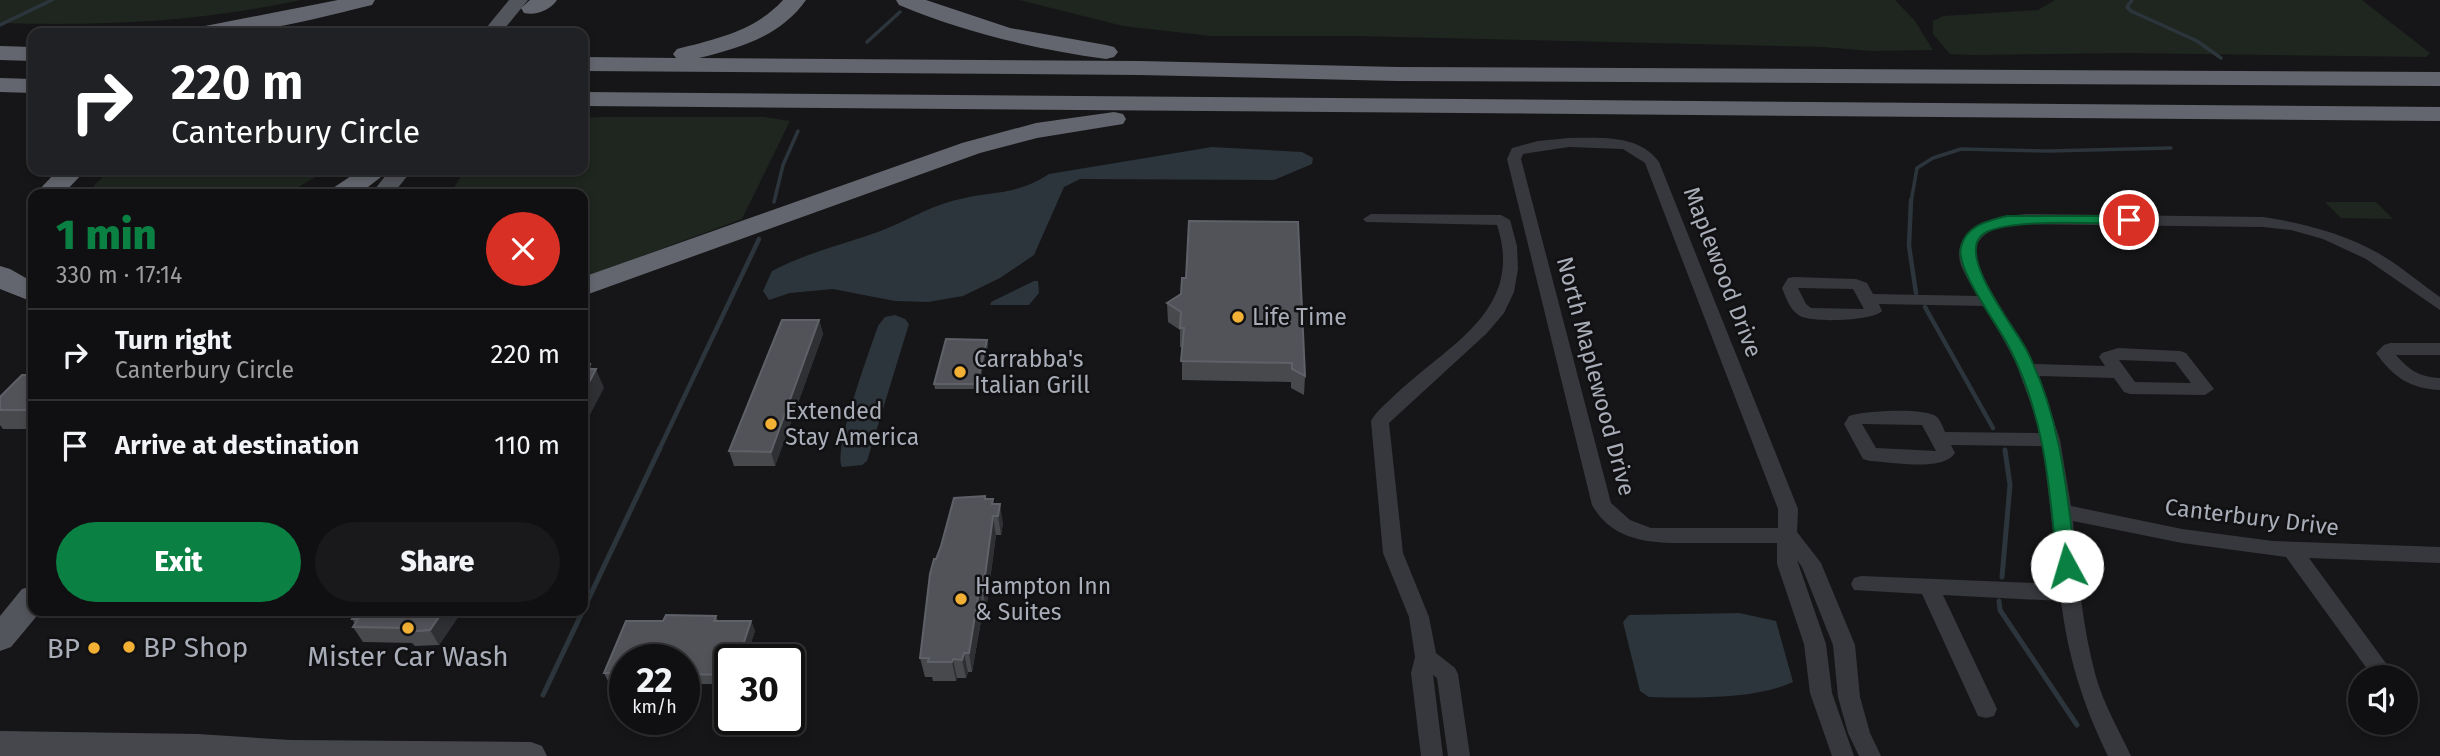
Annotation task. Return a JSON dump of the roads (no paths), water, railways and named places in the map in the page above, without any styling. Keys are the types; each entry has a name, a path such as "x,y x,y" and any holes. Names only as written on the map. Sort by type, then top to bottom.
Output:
{"highway":[{"path":"233,28 296,17 364,0"},
{"path":"588,62 663,57 702,51 738,39 767,25 794,0"},
{"path":"907,0 979,26 1088,50 1216,61 1357,66 1397,74"},
{"path":"0,44 28,44"},
{"path":"0,53 28,54"},
{"path":"588,62 1140,68 1397,74 2440,79"},
{"path":"0,85 28,86"},
{"path":"588,99 2440,114"},
{"path":"588,285 958,152 1036,131 1141,115 1393,114 1436,106"},
{"path":"53,189 68,175"},
{"path":"350,189 370,175"},
{"path":"0,275 10,284 28,291"}],"main road":[{"path":"498,28 534,2"},
{"path":"516,28 534,2"},
{"path":"362,189 374,175"},
{"path":"386,189 397,175"},
{"path":"0,638 28,603"},
{"path":"0,745 198,748 289,754 531,756"}],"street":[{"name":"Maplewood Drive","path":"1517,151 1539,144 1618,144 1642,152 1652,162 1788,509 1787,564 1815,644 1821,693 1843,756"},
{"name":"North Maplewood Drive","path":"1517,151 1514,159 1602,505 1608,514 1631,530 1651,535 1789,536"},
{"path":"1371,219 1501,220 1505,223 1509,243 1511,263 1508,282 1495,314 1404,395 1380,421 1393,553 1419,617 1426,657 1422,673 1432,756"},
{"path":"2120,756 2101,721 2086,684 2069,594 2051,440 2029,370 1970,268 1967,255 1970,241 1982,228 2014,219 2263,222 2310,230 2345,243 2372,256 2440,305"},
{"path":"1867,299 1990,301"},
{"path":"2440,349 2390,349 2385,353 2409,379 2420,384 2440,384"},
{"path":"2108,355 2175,356 2183,359 2205,390 2135,389 2126,384 2117,372 2108,355"},
{"path":"2029,370 2117,372"},
{"path":"1941,438 2051,440"},
{"name":"Canterbury Drive","path":"2061,511 2182,536 2292,551 2440,555"},
{"path":"1789,536 1811,563 1844,645 1849,697 1859,733 1870,756"},
{"path":"2292,551 2376,665"},
{"path":"1861,584 2045,590 2069,594"},
{"path":"1929,586 1986,709"},
{"path":"1426,657 1447,674 1460,756"}],"waterway":[{"path":"0,25 52,0"},
{"path":"2132,0 2127,7 2131,11 2197,41 2221,58"},
{"path":"867,42 900,12"},
{"path":"774,202 783,165 798,131"},
{"path":"1911,202 1917,168 1933,158 1961,149 2048,151 2171,148"},
{"path":"1911,200 1909,246 1916,293"},
{"path":"659,450 759,239"},
{"path":"1925,307 1993,428"},
{"path":"588,600 660,448"},
{"path":"2002,577 2010,485 2005,450"},
{"path":"1999,601 2000,610 2077,725"},
{"path":"543,695 580,616"}],"place":[{"name":"Life Time","path":"1238,317"},
{"name":"Carrabba's Italian Grill","path":"960,372"},
{"name":"Extended Stay America","path":"771,424"},
{"name":"Hampton Inn & Suites","path":"961,599"},
{"name":"Mister Car Wash","path":"408,628"},
{"name":"BP Shop","path":"129,647"},
{"name":"BP","path":"94,648"}]}
